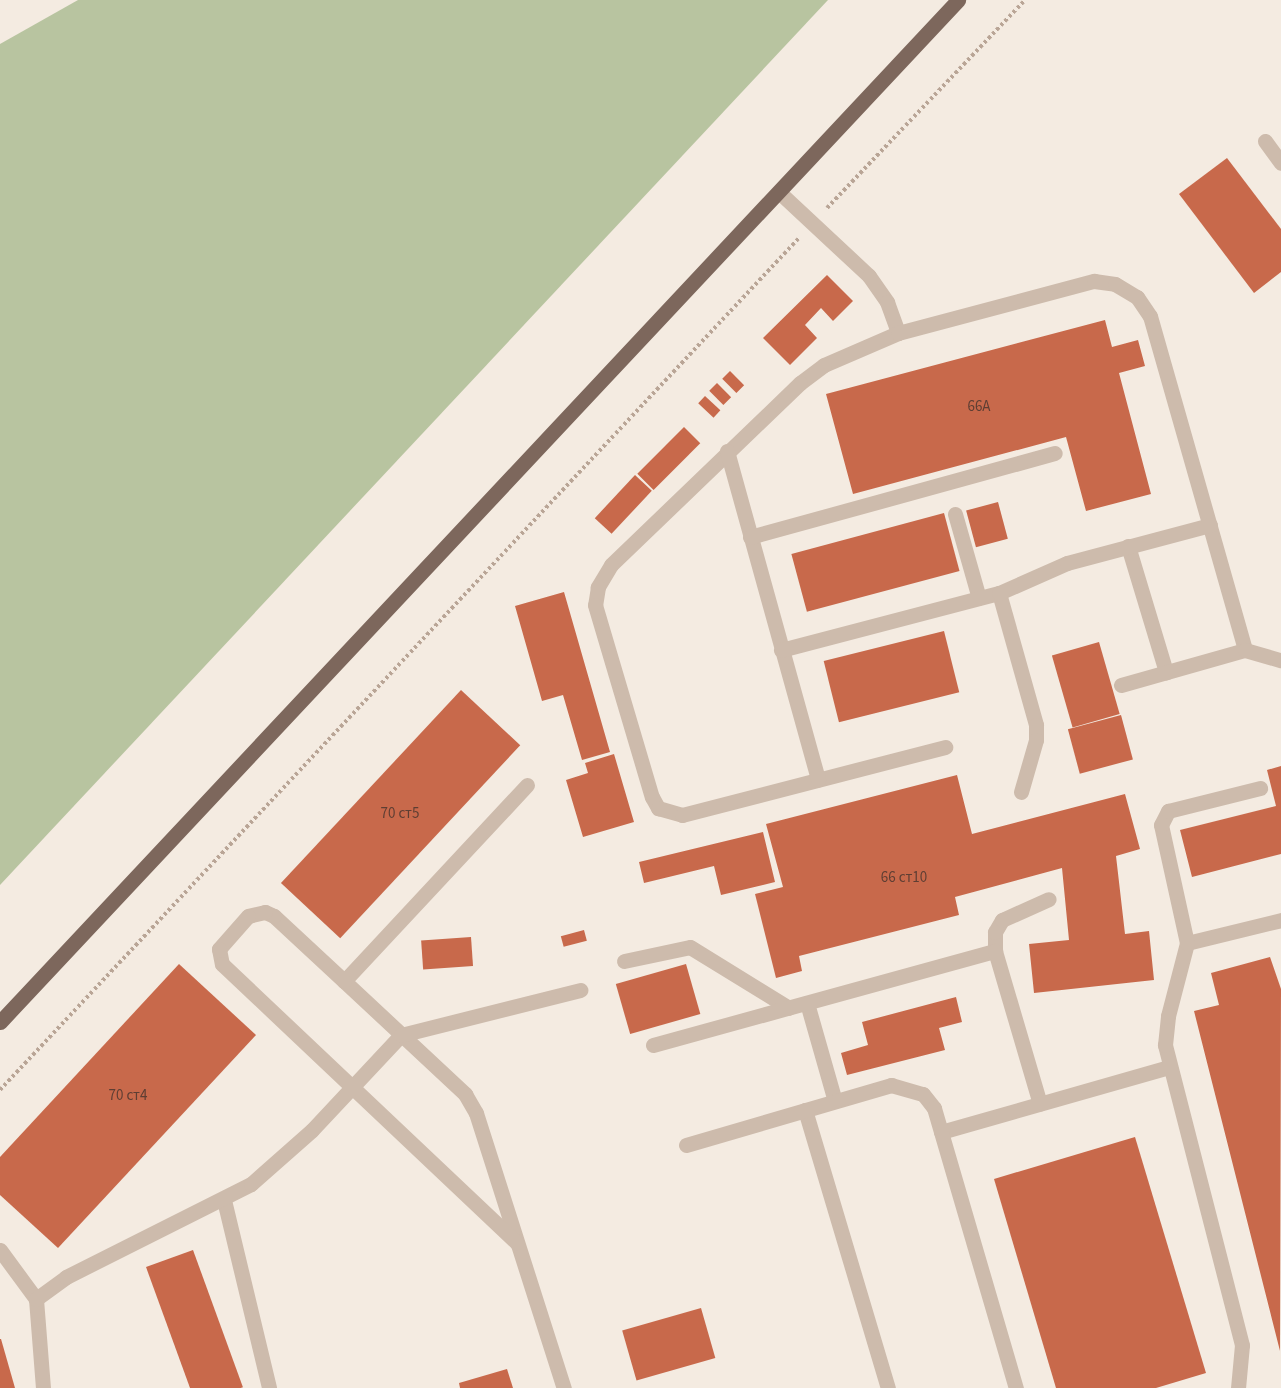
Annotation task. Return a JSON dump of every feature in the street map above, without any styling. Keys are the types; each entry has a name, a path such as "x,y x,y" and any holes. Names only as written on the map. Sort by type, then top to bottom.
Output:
{"main road":[{"path":"0,1022 958,0"}],"lane":[{"path":"1265,141 1281,163"},
{"path":"779,192 881,291 898,333"},
{"path":"945,747 682,815 658,808 595,605 598,587 611,565 727,451 824,365 898,333 1094,281 1115,284 1137,297 1150,315 1245,650"},
{"path":"727,451 818,780"},
{"path":"750,537 1055,453"},
{"path":"956,514 979,598"},
{"path":"781,650 999,593 1067,563 1210,525"},
{"path":"1128,546 1166,672"},
{"path":"999,593 1036,725 1036,740 1021,792"},
{"path":"1121,685 1245,650 1281,660"},
{"path":"344,981 527,785"},
{"path":"1238,1388 1242,1345 1169,1067 1166,1028 1187,943 1162,817 1167,811 1260,788"},
{"path":"1040,1104 995,951 995,932 1002,920 1049,899"},
{"path":"518,1244 222,964 219,949 248,916 265,912 274,916 465,1094 476,1113 518,1244 564,1388"},
{"path":"1187,943 1281,920"},
{"path":"624,960 690,947 789,1008"},
{"path":"653,1045 995,951"},
{"path":"36,1299 96,1261 224,1200 260,1177 352,1088 401,1035 580,990"},
{"path":"807,1003 835,1101"},
{"path":"941,1132 1169,1067"},
{"path":"686,1144 891,1085 908,1087 923,1094 934,1108 1016,1388"},
{"path":"805,1110 888,1388"},
{"path":"224,1200 269,1388"},
{"path":"0,1250 36,1299 43,1388"}],"path":[{"path":"0,1090 1024,0"}],"green space":[{"path":"78,0 828,0 0,885 0,44"}],"building":[{"path":"1227,158 1281,229 1281,272 1254,293 1179,194"},
{"path":"827,275 853,301 833,321 821,308 805,325 817,338 790,365 763,338"},
{"path":"1105,320 1112,347 1138,340 1145,366 1119,373 1151,494 1086,511 1066,437 853,494 826,394"},
{"path":"730,371 744,385 736,393 722,379"},
{"path":"717,383 731,397 723,405 709,391"},
{"path":"705,396 720,410 714,418 698,403"},
{"path":"684,427 700,443 654,490 637,474"},
{"path":"635,475 652,491 612,534 595,518"},
{"path":"998,502 1008,539 976,547 966,511"},
{"path":"944,513 960,571 807,612 791,554"},
{"path":"564,592 610,752 582,760 563,695 542,701 515,606"},
{"path":"944,631 959,692 839,722 824,661"},
{"path":"1099,642 1120,714 1073,728 1052,656"},
{"path":"461,690 520,745 340,938 281,883"},
{"path":"1121,715 1133,759 1080,774 1068,729"},
{"path":"614,754 634,822 583,837 566,780 588,773 585,763"},
{"path":"1281,766 1281,854 1192,877 1180,830 1276,806 1267,770"},
{"path":"957,775 972,834 1125,794 1140,849 1116,856 1125,934 1149,931 1154,980 1034,993 1029,944 1069,940 1062,868 955,897 959,915 799,956 802,971 776,978 755,894 783,887 766,824"},
{"path":"763,832 775,882 721,895 714,866 644,883 639,862"},
{"path":"584,930 587,941 564,947 561,936"},
{"path":"471,937 473,966 423,969 421,940"},
{"path":"1270,957 1281,989 1280,1351 1194,1011 1219,1005 1211,973"},
{"path":"179,964 256,1035 58,1248 0,1195 0,1157"},
{"path":"686,964 700,1014 630,1034 616,984"},
{"path":"956,997 962,1022 939,1028 945,1050 847,1075 841,1053 868,1045 862,1022"},
{"path":"1135,1137 1206,1373 1156,1388 1056,1388 994,1179"},
{"path":"193,1250 243,1387 190,1388 146,1267"},
{"path":"701,1308 715,1358 637,1381 622,1331"},
{"path":"1,1339 15,1388 0,1388"},
{"path":"507,1369 513,1388 460,1388 459,1383"}]}
